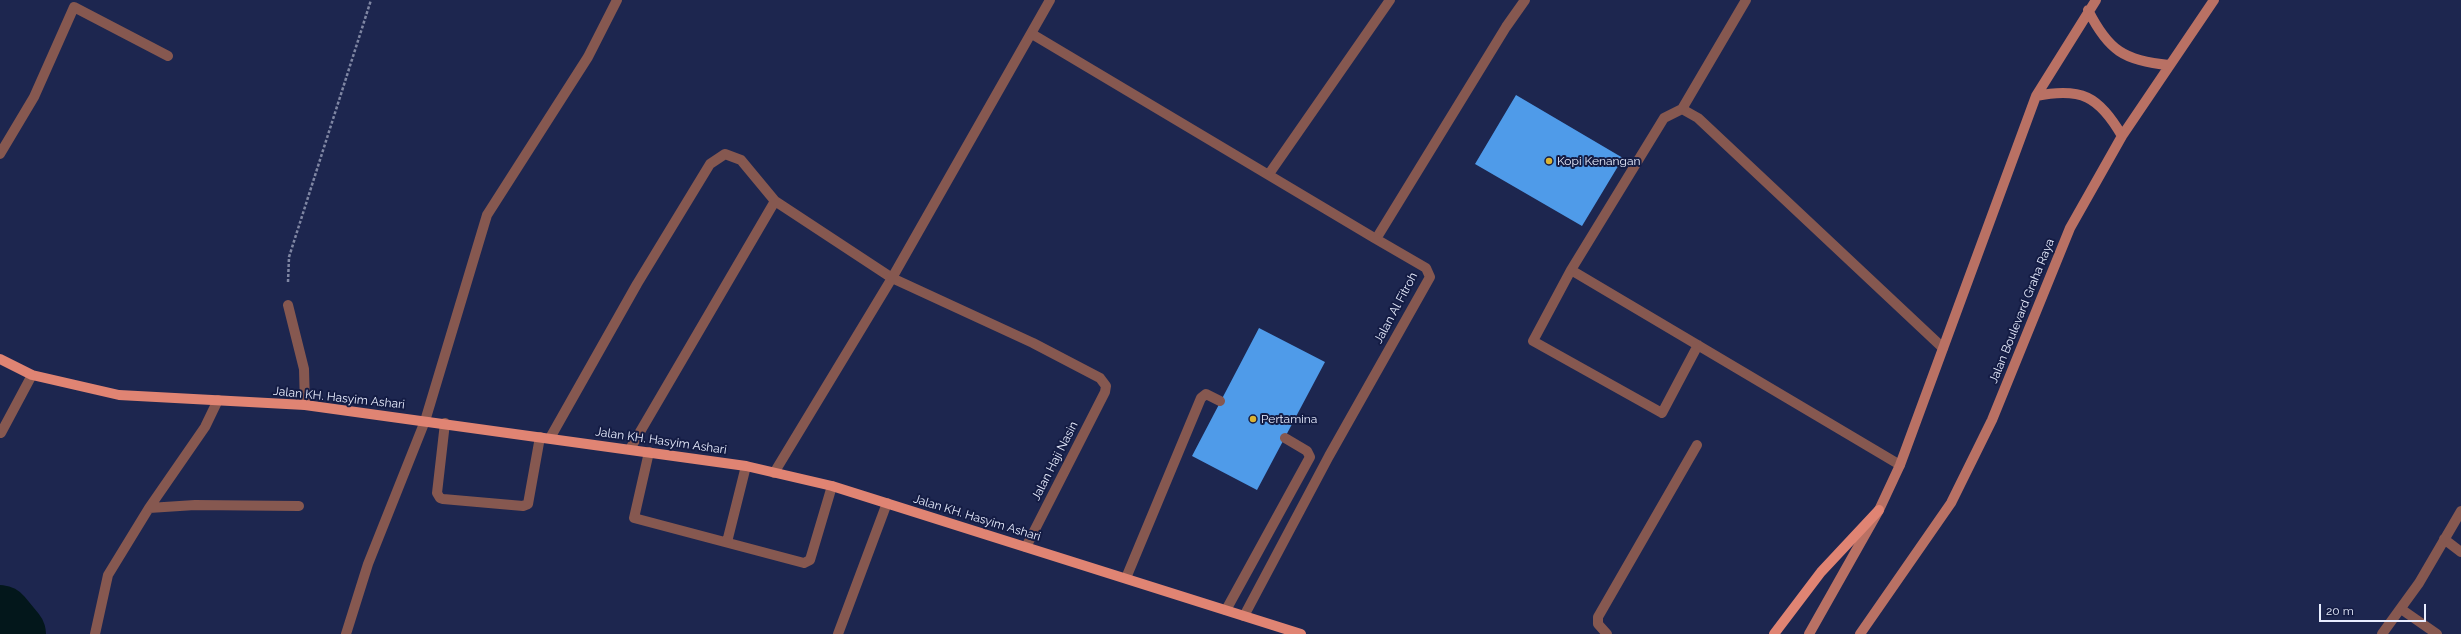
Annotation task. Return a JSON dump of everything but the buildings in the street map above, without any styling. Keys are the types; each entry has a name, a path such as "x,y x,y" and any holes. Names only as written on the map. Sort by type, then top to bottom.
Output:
{"main road":[{"path":"1808,634 1879,510 1900,465 2036,96 2088,10 2096,0"},
{"name":"Jalan Boulevard Graha Raya","path":"1860,634 1951,503 1992,420 2070,228 2122,136 2168,65 2214,0"},
{"path":"2088,10 2100,33 2119,52 2142,63 2168,65"},
{"path":"2036,96 2062,91 2088,97 2109,113 2122,136"},
{"name":"Jalan KH. Hasyim Ashari","path":"0,359 32,375 120,395 305,405 445,423 746,466 832,486 1301,634"},
{"path":"1774,634 1821,572 1879,510"}],"street":[{"path":"346,634 368,564 425,421 487,215 588,57 617,0"},
{"path":"774,473 892,278 1050,0"},
{"path":"1269,174 1390,0"},
{"path":"1032,34 1376,239 1506,27 1526,0"},
{"path":"1698,346 1662,413 1533,341 1571,270 1664,118 1682,109 1746,0"},
{"path":"0,154 34,97 74,7 168,56"},
{"path":"1682,109 1698,118 1944,348"},
{"path":"445,423 437,493 440,498 523,506 528,504 545,437 710,164 726,154 741,160 775,201 892,278"},
{"path":"630,449 775,201"},
{"name":"Jalan Al Fitroh","path":"1244,616 1329,456 1430,277 1426,268 1376,239"},
{"path":"1571,270 1900,465"},
{"name":"Jalan Haji Nasin","path":"892,278 1033,343 1100,378 1106,386 1026,547"},
{"path":"288,304 304,369 305,405"},
{"path":"1,433 32,375"},
{"path":"1126,578 1201,398 1206,394 1220,401"},
{"path":"95,634 108,575 149,508 205,426 218,400"},
{"path":"1226,610 1310,457 1307,451 1285,438"},
{"path":"1607,634 1598,624 1598,618 1697,445"},
{"path":"649,452 634,518 804,563 808,562 832,486"},
{"path":"727,542 746,466"},
{"path":"838,634 886,503"},
{"path":"149,508 195,505 299,506"},
{"path":"2382,634 2401,609 2461,511"},
{"path":"2444,539 2461,552"},
{"path":"2401,609 2437,634"}],"path":[{"path":"288,304 289,257 371,0"}],"waterway":[{"path":"0,617 14,634"}],"place":[{"name":"Kopi Kenangan","path":"1549,161"},
{"name":"Pertamina","path":"1253,419"}]}
